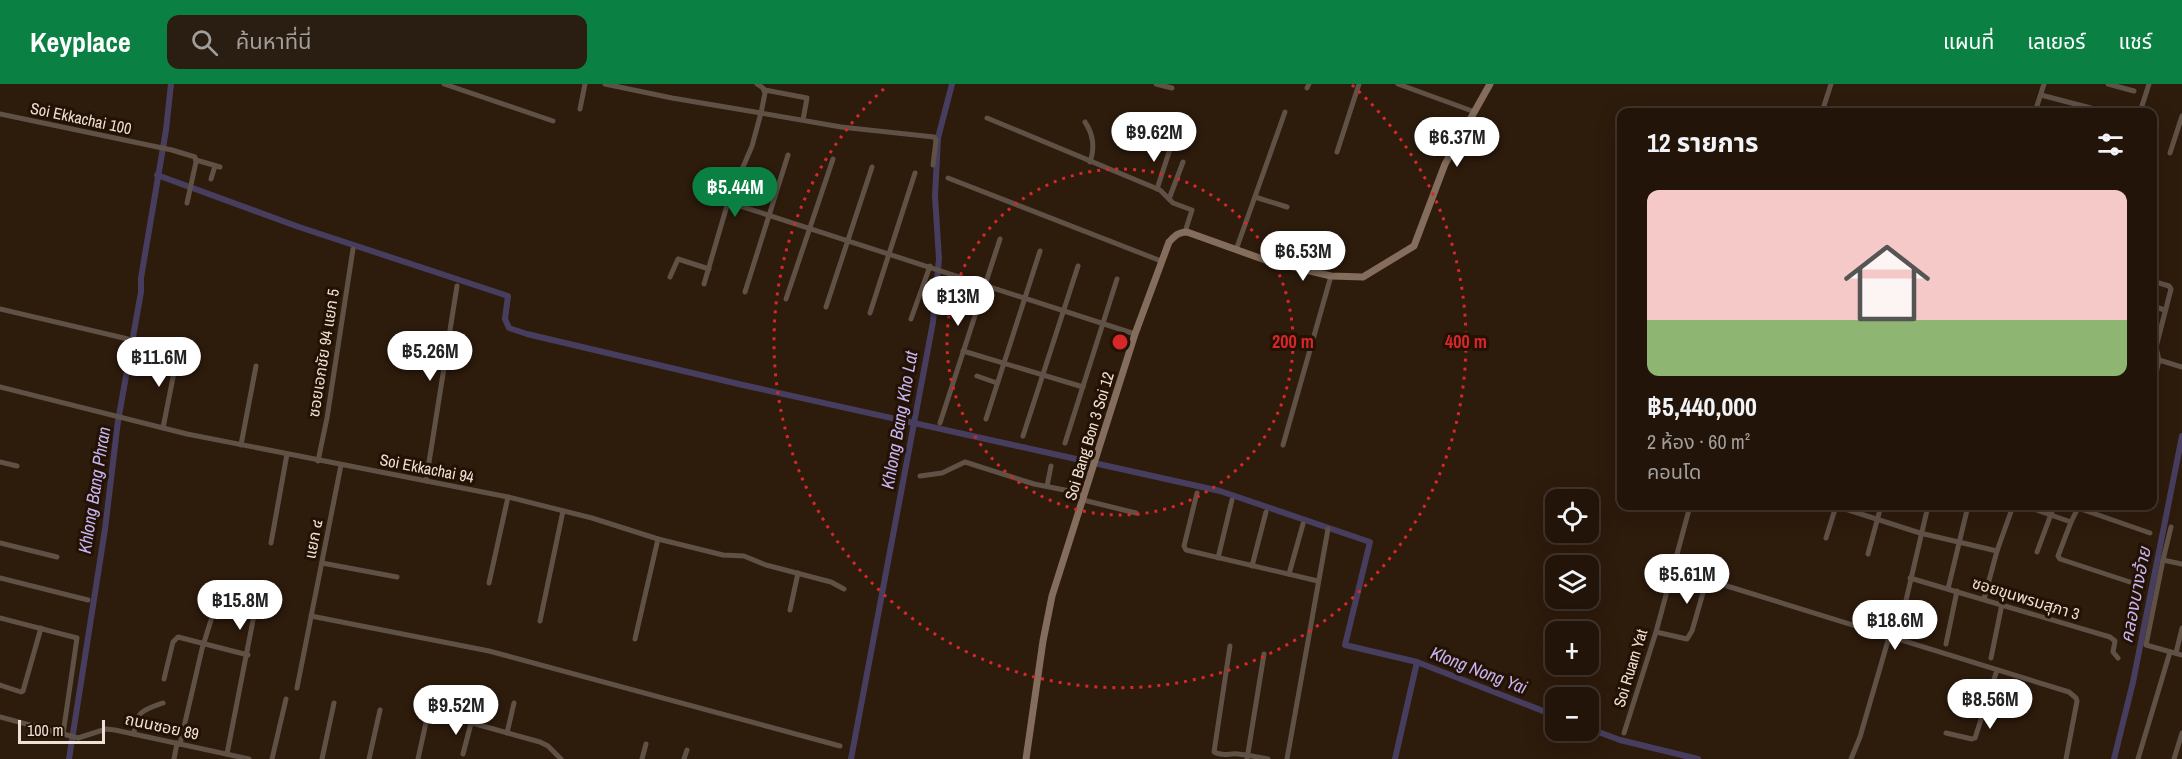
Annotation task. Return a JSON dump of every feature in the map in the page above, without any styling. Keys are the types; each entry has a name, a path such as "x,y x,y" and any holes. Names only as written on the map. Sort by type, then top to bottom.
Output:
{"street":[{"path":"444,84 554,121"},
{"path":"580,109 585,84"},
{"path":"605,84 841,127 934,137 936,140 933,165"},
{"path":"757,84 765,90 805,97 807,102 803,120"},
{"path":"1156,84 1172,88"},
{"path":"1337,152 1359,84"},
{"path":"1398,84 1475,112"},
{"path":"987,118 1157,189 1173,203 1192,210 1185,232 1268,261 1331,276 1363,276 1414,246 1445,164 1490,84"},
{"path":"1823,108 1831,84"},
{"path":"2036,108 2044,84"},
{"path":"2108,84 2134,92"},
{"path":"2141,108 2149,84"},
{"path":"704,284 728,202 752,146 765,90"},
{"path":"2041,95 2091,108"},
{"path":"1236,250 1285,112"},
{"name":"Soi Ekkachai 100","path":"0,114 172,150 217,167 211,179"},
{"path":"2170,153 2182,116"},
{"path":"1085,122 1090,129 1094,149 1090,162"},
{"path":"1157,189 1172,143"},
{"path":"745,292 788,155"},
{"path":"786,299 832,159"},
{"path":"187,203 196,160"},
{"path":"1169,199 1183,162"},
{"path":"826,307 872,167"},
{"path":"870,313 915,173"},
{"path":"948,178 1161,261"},
{"path":"1255,197 1287,207"},
{"path":"728,202 1135,334"},
{"name":"Soi Bang Bon 3 Soi 12","path":"1026,759 1048,614 1096,453 1161,261 1169,243 1175,236 1185,232"},
{"path":"940,423 1000,239"},
{"name":"ซอยเอกชัย 94 แยก 5","path":"318,460 327,418 352,249"},
{"path":"986,419 1023,297 1040,251"},
{"path":"670,277 678,259 709,269"},
{"path":"1023,436 1078,266"},
{"path":"911,319 932,267"},
{"path":"1283,445 1331,276"},
{"path":"1065,443 1117,279"},
{"path":"2157,282 2171,289 2157,343"},
{"path":"426,481 457,286"},
{"path":"2157,308 2165,310"},
{"path":"0,309 128,339"},
{"path":"963,351 1083,387"},
{"path":"2157,351 2159,360 2157,369"},
{"path":"163,428 178,352"},
{"path":"2159,360 2182,366"},
{"path":"241,445 256,366"},
{"path":"977,376 997,383"},
{"name":"Soi Ekkachai 94","path":"0,387 241,445 508,497 658,539 723,555 744,556 766,566 831,582 844,589"},
{"path":"271,543 287,454"},
{"path":"0,462 17,466"},
{"path":"920,476 942,473 965,462 1019,480 1047,486 1136,513"},
{"name":"แยก ๔","path":"297,688 341,465"},
{"path":"1047,486 1051,466"},
{"path":"1197,493 1184,546 1186,550 1318,582"},
{"path":"489,583 508,497"},
{"path":"1218,558 1232,501"},
{"name":"Soi Ruam Yat","path":"1624,733 1656,632 1689,510"},
{"path":"1826,538 1835,510"},
{"path":"1849,510 1920,533 1997,551"},
{"path":"1868,554 1880,510"},
{"path":"1898,639 1927,510"},
{"path":"1948,589 1967,510"},
{"path":"1984,599 2012,510"},
{"path":"2038,510 2071,522"},
{"path":"2037,552 2052,510"},
{"path":"2077,510 2058,556 2060,560 2139,585"},
{"path":"2086,510 2150,533"},
{"path":"540,621 563,511"},
{"path":"1252,566 1266,512"},
{"path":"1288,574 1303,524"},
{"path":"2171,526 2146,645 2176,653"},
{"path":"1287,759 1328,529"},
{"path":"634,639 658,539"},
{"path":"0,543 57,557"},
{"path":"2163,560 2182,564"},
{"path":"322,563 397,578"},
{"path":"790,610 798,573"},
{"path":"0,578 88,600"},
{"name":"ซอยขุนพรมสุภา 3","path":"1910,578 2114,639 2114,652 2118,658"},
{"path":"1656,632 1687,639 1692,631 1705,586"},
{"path":"1727,586 2066,691 2076,698 2066,759"},
{"path":"1946,644 1958,591"},
{"path":"1991,658 2002,604"},
{"path":"227,754 255,610"},
{"path":"311,616 489,651 840,746"},
{"path":"0,618 78,639 64,734"},
{"path":"174,759 211,620"},
{"path":"0,685 22,692 41,628"},
{"path":"2138,759 2176,653 2182,628"},
{"path":"164,679 178,637 248,655"},
{"path":"1851,759 1860,737 1889,637"},
{"path":"1230,646 1214,752 1230,757 1233,753 1268,759"},
{"path":"1247,757 1264,654"},
{"path":"1946,733 1971,740 1975,738 1997,670"},
{"path":"463,754 480,689"},
{"path":"272,759 286,699"},
{"path":"134,734 135,720 140,713 163,703"},
{"path":"322,759 334,703"},
{"path":"507,733 514,703"},
{"path":"369,759 380,710"},
{"name":"ถนนซอย 89","path":"0,717 78,738 106,729 249,759"},
{"path":"418,759 427,718"},
{"path":"472,723 540,742 561,759"},
{"path":"2174,759 2182,733"},
{"path":"642,759 646,744"},
{"path":"684,759 687,750"}],"waterway":[{"name":"Khlong Bang Phran","path":"69,759 105,529 118,421 141,292 141,278 166,130 171,84"},
{"name":"Khlong Bang Kho Lat","path":"851,759 933,322 939,259 935,196 938,138 952,84"},
{"path":"157,175 299,227 508,296 505,319 509,328 527,334 743,385 1220,491 1370,542 1345,645 1417,662"},
{"name":"คลองบางอ้าย","path":"2114,759 2133,682 2182,436"},
{"name":"Klong Nong Yai","path":"1395,759 1417,662 1545,712"},
{"name":"Klong Nong Yai","path":"1599,732 1620,740 1698,759"}]}
